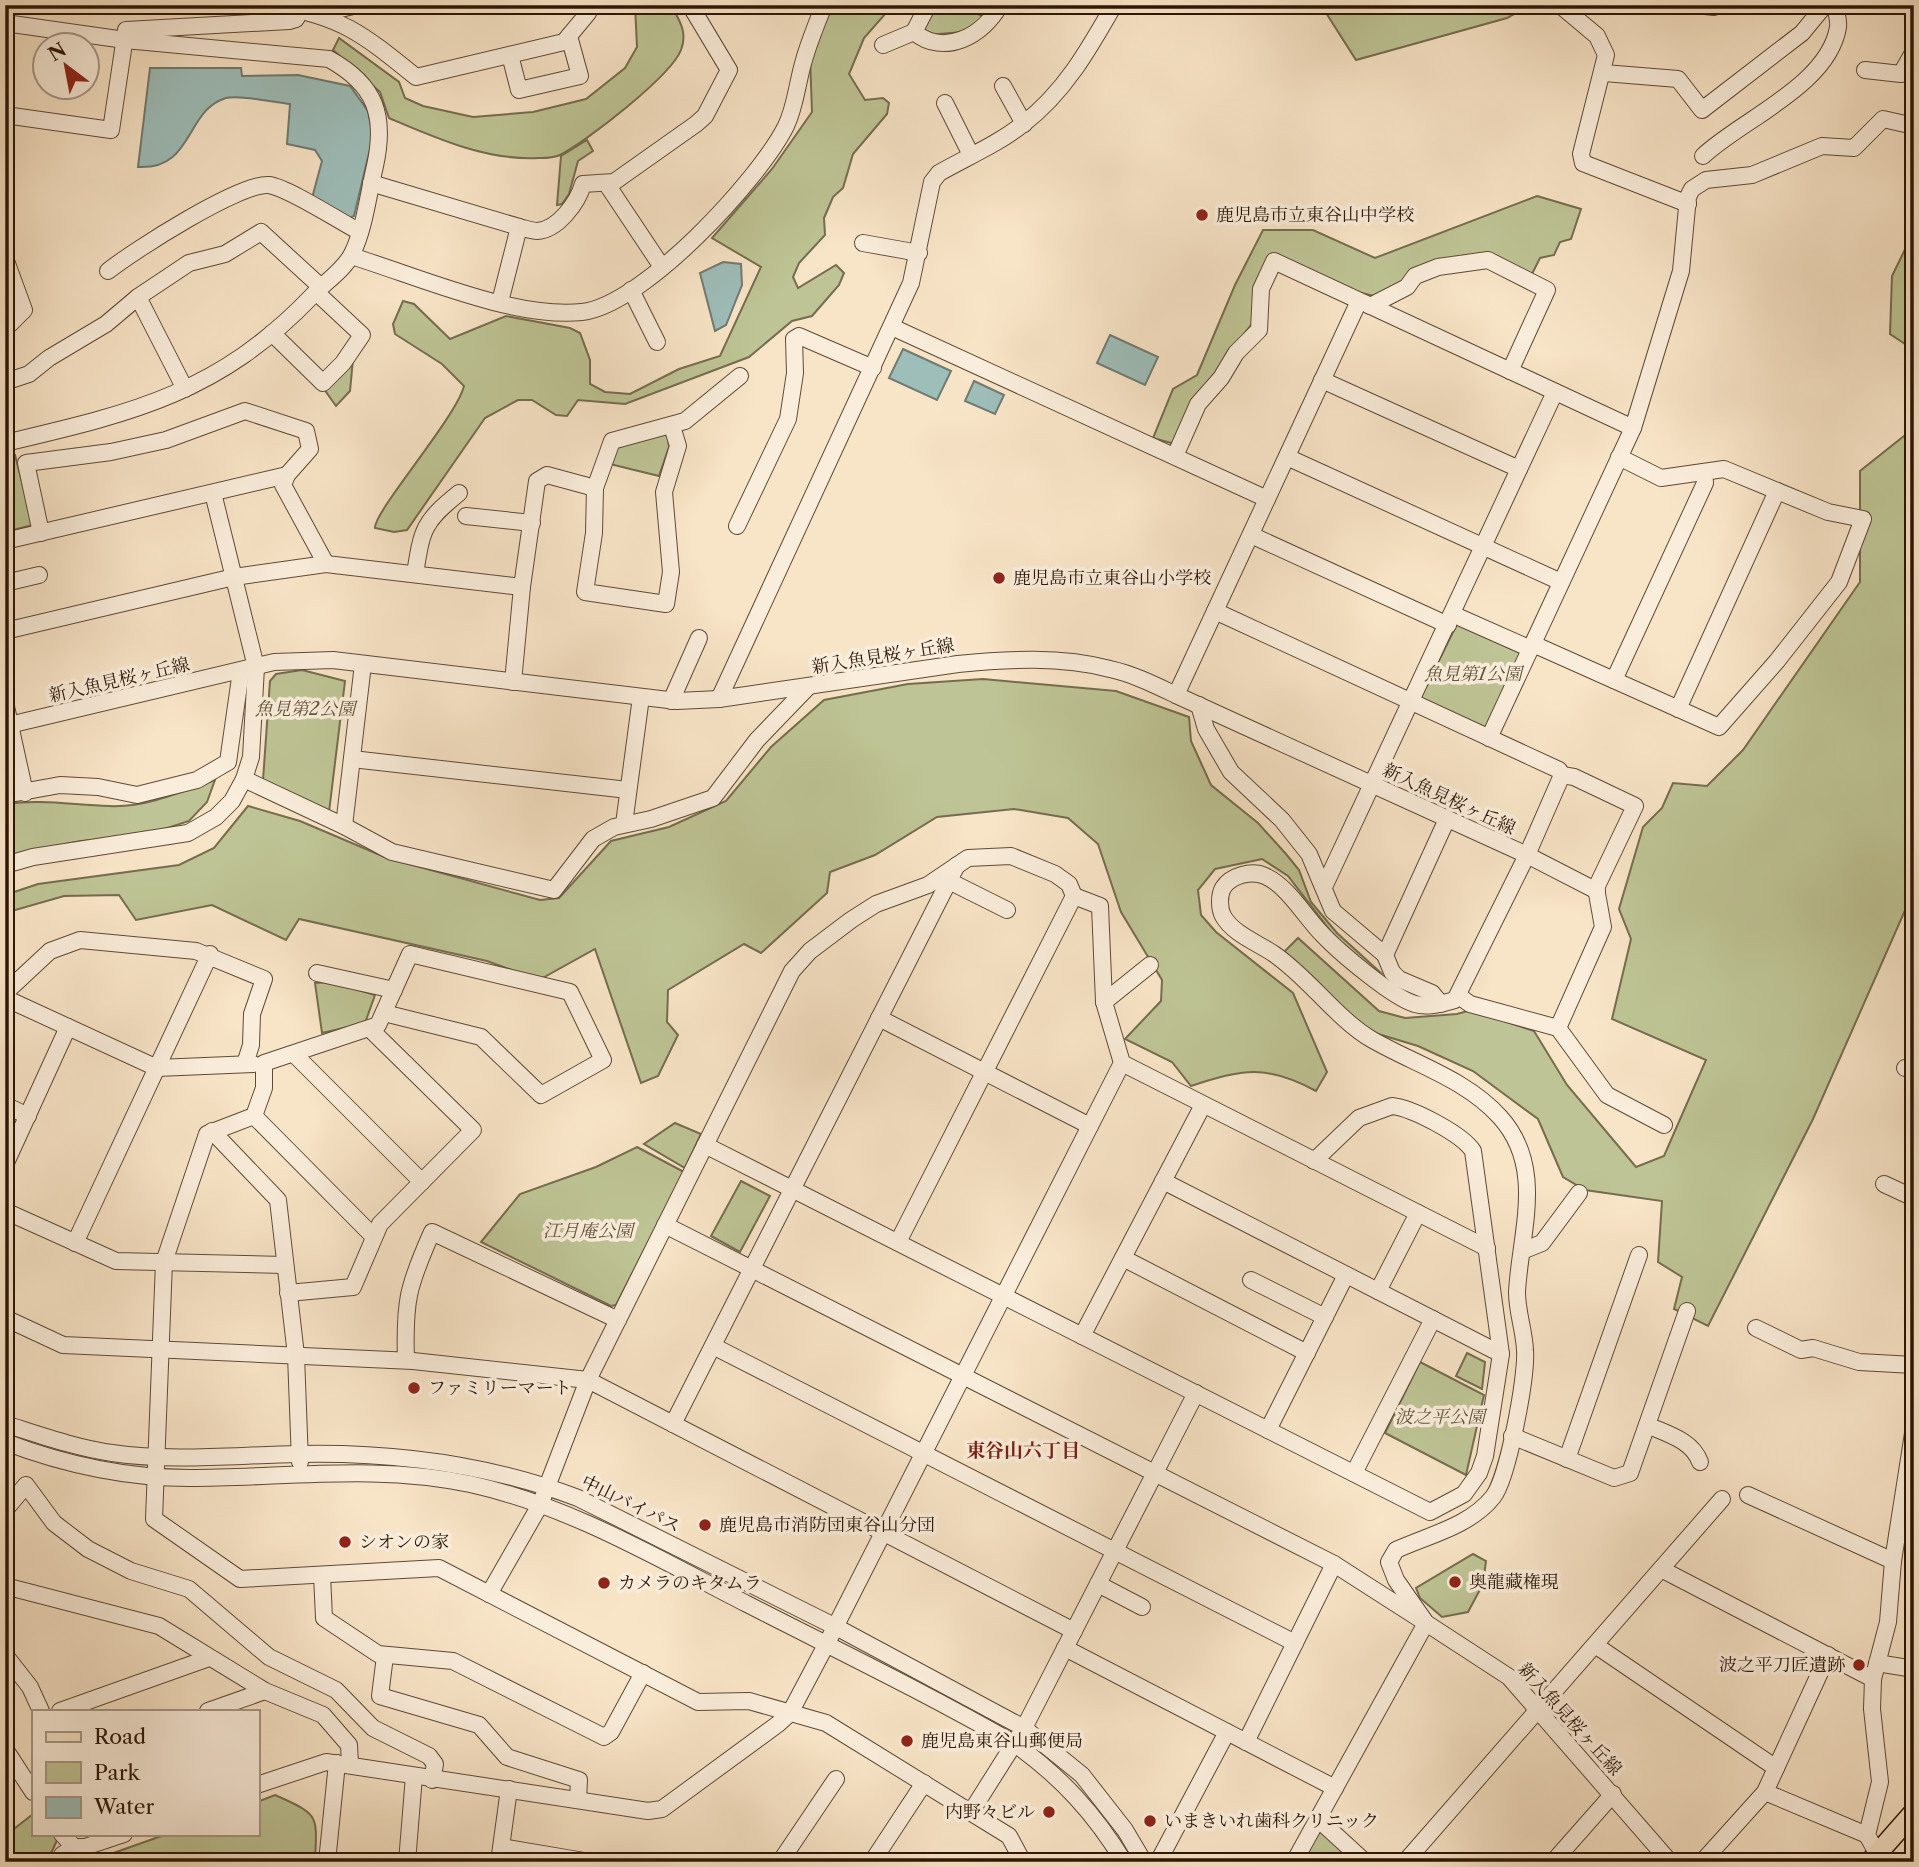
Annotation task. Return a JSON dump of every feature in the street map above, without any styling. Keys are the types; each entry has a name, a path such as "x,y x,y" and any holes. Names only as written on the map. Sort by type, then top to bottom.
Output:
{"main road":[{"path":"1876,1860 1914,1812"}],"street":[{"path":"271,5 303,8 364,35 416,76 564,42 588,13 583,5"},
{"path":"320,14 357,5"},
{"path":"371,183 519,227 538,231 549,226 574,208 583,184 614,182 705,116 729,70 690,5"},
{"path":"351,256 443,289 500,302 563,312 584,312 608,304 662,267 720,212 771,153 797,96 803,62 824,5"},
{"path":"883,45 914,32 928,5"},
{"path":"914,32 928,43 954,43 970,37 993,17 1000,5"},
{"path":"719,699 911,283 932,182 939,173 1024,124 1075,71 1115,5"},
{"path":"1560,5 1604,44 1606,55 1604,73 1581,154 1583,163 1688,204"},
{"path":"1696,5 1714,7"},
{"path":"1604,73 1678,79 1702,110 1802,33 1825,5"},
{"path":"1703,156 1724,136 1786,98 1826,54 1838,26 1835,5"},
{"path":"6,121 111,130 126,30 289,20 296,19 303,8"},
{"path":"5,23 125,40 311,55 342,66 365,89 380,124 381,137 360,232 351,256 272,333 225,368 137,410 5,443"},
{"path":"510,55 519,90 580,76 569,36"},
{"path":"1865,70 1901,74 1914,51"},
{"path":"1003,86 1024,124"},
{"path":"945,103 971,155"},
{"path":"1489,738 1633,428 1681,271 1692,189 1706,180 1752,175 1822,146 1854,148 1883,119 1914,126"},
{"path":"606,184 662,267"},
{"path":"108,271 166,230 238,193 261,185 285,190 360,232"},
{"path":"500,302 519,227"},
{"path":"5,382 29,374 49,358 106,324 138,296 189,263 226,254 261,232 362,335 343,363 323,383 272,333"},
{"path":"863,243 919,253"},
{"path":"5,258 23,310 5,329"},
{"path":"1176,695 1322,380 1364,304 1407,287 1415,276 1438,267 1488,260 1547,290 1510,371"},
{"path":"1175,456 1198,404 1221,378 1236,353 1259,330 1261,289 1274,261 1633,428"},
{"path":"631,290 657,342"},
{"path":"138,296 185,389"},
{"path":"892,327 1267,499"},
{"path":"737,526 788,419 794,373 794,339 799,337 813,340 873,368"},
{"path":"672,426 678,446 664,492 671,572 666,604 585,592 594,533 594,488 609,446 616,438 685,421 740,376"},
{"path":"1322,380 1519,470"},
{"path":"1324,887 1555,392"},
{"path":"41,533 26,463 111,452 166,440 246,411 306,431 310,449 286,475 283,485 326,564"},
{"path":"1287,457 1561,582"},
{"path":"1251,535 1450,620 1532,646 1719,727 1777,661 1839,582 1863,519 1828,512 1724,470 1661,478 1619,457"},
{"path":"1614,680 1705,484 1704,472"},
{"path":"5,541 286,475"},
{"path":"513,682 522,587 537,481 547,475 594,488"},
{"path":"1678,709 1777,491"},
{"path":"5,865 33,856 188,833 216,817 232,801 244,779 252,746 249,669 234,577 214,492"},
{"path":"415,574 422,534 432,515 459,493"},
{"path":"466,516 532,523"},
{"path":"5,631 234,577 326,564 522,587"},
{"path":"5,583 39,575"},
{"path":"1215,611 1559,769 1562,775"},
{"path":"671,701 699,638"},
{"name":"新入魚見桜ヶ丘線","path":"8,725 249,669 304,660 363,664 671,701 719,699 995,660 1092,665 1130,675 1199,705 1527,855 1460,996 1441,1004 1418,1006 1400,998 1323,936 1287,894 1262,874 1242,874 1222,889 1223,915 1232,927 1296,971 1360,1031 1475,1094 1502,1118 1517,1146 1527,1178 1529,1200 1517,1305 1525,1359 1502,1483 1493,1497 1475,1514 1396,1550 1389,1562 1396,1580 1426,1623 1508,1677 1670,1862"},
{"path":"344,826 363,664"},
{"path":"5,795 60,785 98,787 137,795 197,779 228,762 249,669"},
{"path":"244,779 344,826 391,852 554,890 593,839 624,824 650,820 713,798 757,740 809,687"},
{"path":"624,824 641,697"},
{"path":"5,702 25,793"},
{"path":"1199,705 1206,729 1231,772 1292,831 1309,854 1333,911 1385,955 1392,972 1399,979 1432,993 1441,1004"},
{"path":"352,759 628,790"},
{"path":"1562,775 1527,855 1597,891"},
{"path":"1558,1028 1603,927 1597,891 1635,806 1574,777 1562,775"},
{"path":"1385,955 1447,819"},
{"path":"259,1784 309,1766 343,1763 432,1780 648,1811 663,1809 790,1713 1122,1063 1104,1002 1100,905 1074,896 1069,884 1055,874 1011,856 975,857 957,864 928,885 876,904 802,959 792,971 588,1380 549,1487 489,1594"},
{"path":"673,1424 957,864"},
{"path":"949,880 1007,910"},
{"path":"898,1242 1074,896"},
{"path":"5,993 50,951 79,940 210,954 264,979 252,1014 251,1045 245,1064"},
{"path":"75,1243 210,954"},
{"path":"5,998 157,1068 264,1063 370,1030 378,1025 410,954 570,992 603,1060 541,1095 481,1037 384,1013"},
{"path":"1104,1002 1150,965"},
{"path":"317,973 394,990"},
{"path":"1460,996 1470,1004 1558,1028 1607,1095 1664,1125"},
{"path":"879,1018 1090,1126"},
{"path":"5,1165 68,1027"},
{"path":"288,1293 353,1287 380,1224 473,1130 370,1030"},
{"path":"294,1054 422,1182"},
{"path":"264,1063 264,1088 254,1116 207,1134 163,1262 154,1519 240,1579 439,1568 698,1702 749,1701 826,1723 850,1735 1009,1836 1023,1862"},
{"path":"1122,1063 1486,1248"},
{"path":"5,1105 28,1116"},
{"path":"1082,1336 1203,1105"},
{"path":"1314,1161 1359,1118 1392,1106 1438,1124 1465,1141 1473,1151 1501,1354 1485,1455 1479,1473 1464,1494 1430,1512"},
{"path":"254,1116 374,1237"},
{"path":"212,1132 278,1200 296,1356 300,1474"},
{"path":"705,1145 1430,1512 1441,1531"},
{"path":"1163,1181 1501,1354"},
{"path":"1884,1184 1914,1198"},
{"path":"1522,1251 1542,1243 1579,1193"},
{"path":"5,1211 116,1261 284,1265"},
{"path":"1378,1291 1418,1213"},
{"path":"666,1225 1334,1564 1426,1623 1294,1862"},
{"path":"406,1360 405,1304 408,1286 432,1232 618,1320"},
{"path":"1567,1459 1639,1255"},
{"path":"1123,1258 1307,1353"},
{"path":"1268,1430 1346,1275"},
{"path":"1251,1280 1325,1317"},
{"path":"1512,1436 1614,1478 1630,1473 1687,1311"},
{"path":"5,1318 63,1345 406,1360 588,1380 1074,1631"},
{"path":"1354,1473 1433,1319"},
{"path":"1756,1328 1801,1350 1812,1348 1859,1362 1914,1364"},
{"path":"713,1346 1296,1643"},
{"path":"971,1812 1016,1744 1196,1393"},
{"name":"中山バイパス","path":"5,1424 67,1444 112,1453 158,1457 377,1454 435,1460 549,1487 578,1498 836,1627 1024,1728 1082,1775 1103,1799 1144,1862"},
{"path":"1647,1425 1679,1439 1697,1453 1700,1462"},
{"path":"1876,1860 1867,1835 1880,1782 1872,1709 1873,1679 1888,1622 1893,1561 1914,1427"},
{"name":"中山バイパス","path":"5,1442 83,1466 157,1476 189,1478 379,1472 470,1484 540,1505 591,1525 1016,1744 1068,1786 1096,1820 1124,1862"},
{"path":"5,1510 26,1485 54,1523 88,1549 131,1571 189,1589 269,1657 336,1689 373,1728 429,1756 435,1764 432,1780"},
{"path":"1748,1495 1893,1561"},
{"path":"1405,1862 1722,1499"},
{"path":"1246,1742 1334,1564"},
{"path":"1661,1569 1873,1679"},
{"path":"322,1575 324,1618 385,1656 453,1661 604,1737 611,1732 643,1673"},
{"path":"1098,1584 1142,1607"},
{"path":"6,1588 159,1626 265,1691 311,1707 323,1715 349,1745 352,1753 343,1763 327,1862"},
{"path":"1595,1645 1776,1768"},
{"path":"1065,1648 1335,1788"},
{"path":"5,1655 30,1687 41,1710"},
{"path":"1702,1862 1765,1792 1828,1655"},
{"path":"385,1656 380,1696 479,1725 507,1756 579,1780 578,1800"},
{"path":"63,1710 209,1658"},
{"path":"1877,1663 1914,1668"},
{"path":"211,1710 265,1691"},
{"path":"1158,1862 1227,1732"},
{"path":"5,1749 32,1790"},
{"path":"407,1862 414,1776"},
{"path":"780,1862 835,1779"},
{"path":"872,1862 924,1783"},
{"path":"509,1789 500,1854 590,1862"},
{"path":"1765,1792 1867,1835"},
{"path":"1553,1862 1613,1794"},
{"path":"1318,1819 1365,1862"},
{"path":"64,1836 74,1847"},
{"path":"59,1862 62,1855 74,1847 85,1847 118,1836"}],"green space":[{"path":"635,5 671,5 683,32 681,50 662,75 627,107 573,148 553,157 520,158 481,152 389,118 380,92 333,50 339,38 399,82 405,98 423,106 473,117 533,112 586,99 625,68 637,47"},
{"path":"835,5 893,5 864,38 849,74 865,100 883,98 889,103 887,114 853,154 843,188 833,197 824,218 825,235 799,263 793,277 798,288 836,265 844,273 839,285 812,316 792,321 749,357 625,404 578,400 567,416 556,415 532,400 518,400 485,418 407,530 394,532 375,528 387,503 447,419 464,386 442,364 395,334 393,324 403,301 414,304 450,339 506,316 570,328 580,333 590,360 590,384 605,392 630,394 679,369 720,356 761,267 712,238 772,169 812,112 810,56 823,24"},
{"path":"934,5 961,5 984,17 963,32 927,35 922,28"},
{"path":"1321,5 1522,5 1525,8 1507,18 1356,60"},
{"path":"587,140 593,151 578,161 569,194 562,204 557,205 561,156"},
{"path":"1537,196 1581,209 1571,239 1560,242 1554,255 1540,258 1532,274 1490,255 1406,281 1378,297 1353,291 1273,255 1252,324 1231,350 1175,444 1153,438 1173,389 1197,375 1235,285 1263,230 1313,230 1375,258"},
{"path":"1914,231 1914,350 1890,334 1892,276"},
{"path":"353,359 350,391 336,406 324,389"},
{"path":"1914,428 1914,890 1813,1119 1708,1326 1674,1309 1682,1277 1658,1262 1662,1201 1585,1190 1563,1177 1538,1119 1473,1071 1418,1046 1365,1030 1284,952 1298,938 1379,1011 1405,1018 1457,1014 1471,1010 1534,1031 1567,1085 1636,1167 1664,1156 1706,1060 1612,1019 1631,939 1619,909 1643,827 1662,808 1673,783 1707,786 1743,750 1860,582 1860,471"},
{"path":"664,433 668,437 669,447 659,476 610,464 614,448"},
{"path":"15,455 33,525 5,532 5,458"},
{"name":"魚見第1公園","path":"1457,624 1518,648 1521,655 1489,727 1481,727 1422,701 1421,697"},
{"name":"魚見第2公園","path":"302,670 345,681 329,812 263,780 270,681 276,674"},
{"path":"983,679 1116,691 1189,717 1191,741 1211,785 1258,823 1299,870 1311,902 1337,933 1381,973 1372,974 1332,933 1288,876 1262,859 1215,869 1198,890 1201,915 1216,932 1293,993 1327,1072 1316,1091 1283,1076 1254,1072 1225,1076 1191,1086 1172,1062 1125,1039 1161,1001 1162,980 1121,912 1098,844 1068,818 1014,809 937,817 875,855 830,872 827,893 761,953 744,944 668,990 667,1022 678,1035 658,1076 641,1083 595,949 539,980 487,961 299,919 286,940 212,905 136,920 119,895 64,896 5,913 5,895 38,884 179,865 214,848 248,806 300,821 387,858 540,900 559,898 611,841 669,827 726,801 771,747 824,700 908,684"},
{"path":"215,780 207,802 189,821 146,835 81,841 5,856 5,804 31,802 122,806 163,798"},
{"path":"331,982 375,995 365,1023 322,1033 315,983"},
{"path":"675,1123 701,1134 685,1168 644,1144"},
{"name":"江月庵公園","path":"637,1147 684,1172 616,1305 611,1306 481,1242 520,1194 596,1167"},
{"path":"741,1181 770,1196 740,1252 711,1236"},
{"path":"1467,1353 1485,1362 1482,1389 1456,1376"},
{"name":"波之平公園","path":"1420,1362 1484,1395 1466,1475 1385,1433"},
{"path":"1473,1554 1486,1561 1483,1584 1468,1612 1442,1617 1420,1598 1416,1588"},
{"path":"275,1795 308,1812 315,1825 315,1862 88,1862 161,1836 259,1836 259,1801"},
{"path":"32,1815 32,1836 58,1838 47,1862 5,1862 5,1836"},
{"path":"1323,1831 1356,1862 1300,1862 1316,1833"}],"water":[{"path":"150,68 241,68 242,76 298,75 350,86 368,111 373,136 354,216 347,219 312,198 322,161 315,150 287,144 290,104 226,98 203,114 180,150 170,159 156,165 138,167"},
{"path":"723,262 741,264 742,285 726,325 715,331 700,273"},
{"path":"1110,335 1158,357 1145,385 1097,363"},
{"path":"903,349 951,371 937,400 889,378"},
{"path":"974,381 1004,395 995,414 965,401"}],"place":[{"name":"鹿児島市立東谷山中学校","path":"1202,215"},
{"name":"鹿児島市立東谷山小学校","path":"999,578"},
{"name":"ファミリーマート","path":"414,1388"},
{"name":"鹿児島市消防団東谷山分団","path":"705,1525"},
{"name":"シオンの家","path":"345,1542"},
{"name":"奥龍藏権現","path":"1455,1582"},
{"name":"カメラのキタムラ","path":"604,1583"},
{"name":"波之平刀匠遺跡","path":"1859,1665"},
{"name":"鹿児島東谷山郵便局","path":"907,1741"},
{"name":"内野々ビル","path":"1049,1812"},
{"name":"いまきいれ歯科クリニック","path":"1150,1821"}],"district":[{"name":"東谷山六丁目","path":"1023,1450"}]}
